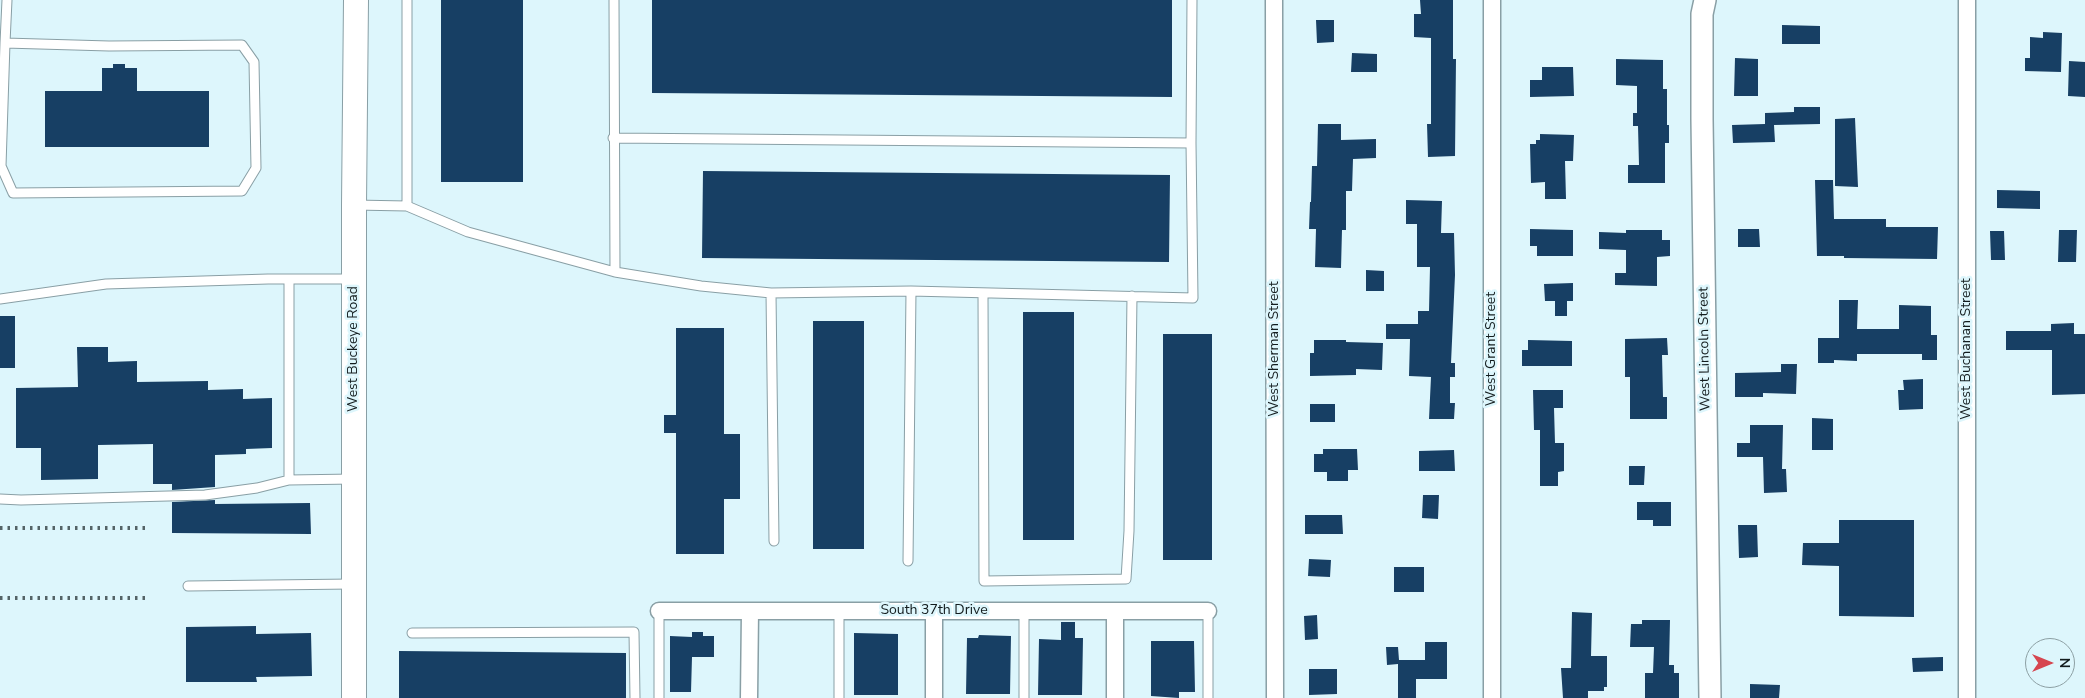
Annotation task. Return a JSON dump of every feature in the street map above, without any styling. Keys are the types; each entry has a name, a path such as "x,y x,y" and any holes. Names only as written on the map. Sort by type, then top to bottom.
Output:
{"main road":[{"name":"West Buckeye Road","path":"354,698 356,0"}],"street":[{"name":"West Sherman Street","path":"1274,0 1274,698"},
{"name":"West Grant Street","path":"1492,0 1492,698"},
{"name":"West Lincoln Street","path":"1705,0 1702,14 1702,129 1710,698"},
{"name":"West Buchanan Street","path":"1967,0 1967,698"},
{"name":"South 37th Drive","path":"659,611 934,612 1208,610"},
{"path":"749,698 750,611"},
{"path":"1115,611 1116,698"},
{"path":"934,612 934,698"}],"lane":[{"path":"5,42 109,46 242,46 254,62 256,168 242,191 12,193 2,166 5,42 7,0"},
{"path":"407,0 407,206"},
{"path":"614,0 613,138 615,272"},
{"path":"354,205 407,206 468,232 615,272 701,286 771,292 911,291 1193,298 1192,0"},
{"path":"613,138 1191,143"},
{"path":"289,279 289,480"},
{"path":"0,299 106,284 354,279"},
{"path":"908,560 911,291"},
{"path":"771,292 774,541"},
{"path":"983,293 984,581 1126,579 1129,530 1132,296"},
{"path":"0,499 205,495 257,488 289,480 354,479"},
{"path":"188,586 355,584"},
{"path":"1208,610 1208,698"},
{"path":"659,611 659,698"},
{"path":"839,611 840,698"},
{"path":"1024,611 1024,698"},
{"path":"412,633 634,632 635,698"}],"building":[{"path":"441,0 523,0 523,182 441,182"},
{"path":"652,0 1172,0 1172,97 652,93"},
{"path":"1420,0 1453,0 1453,59 1456,59 1455,156 1428,157 1427,124 1431,124 1431,38 1414,37 1414,14 1421,14"},
{"path":"1316,20 1334,20 1334,42 1317,43"},
{"path":"1782,25 1820,26 1820,44 1782,44"},
{"path":"2043,32 2062,33 2061,72 2025,71 2025,58 2030,58 2030,37 2043,38"},
{"path":"1352,53 1377,54 1377,72 1351,72"},
{"path":"1735,58 1758,59 1758,96 1734,96"},
{"path":"1616,59 1663,60 1663,89 1667,89 1667,125 1669,125 1669,143 1665,143 1665,183 1628,183 1628,165 1639,165 1638,126 1633,126 1633,113 1637,113 1637,86 1616,85"},
{"path":"2069,61 2085,62 2085,97 2068,96"},
{"path":"113,64 125,64 125,68 137,68 137,91 209,91 209,147 45,147 45,91 102,91 102,68 113,68"},
{"path":"1542,67 1573,67 1574,96 1530,97 1530,80 1542,80"},
{"path":"1794,107 1820,107 1820,124 1774,125 1775,142 1733,143 1732,125 1765,124 1765,113 1794,112"},
{"path":"1855,118 1858,187 1835,186 1835,119"},
{"path":"1318,124 1341,124 1341,140 1376,139 1376,158 1353,159 1352,191 1346,191 1346,230 1342,230 1341,268 1315,267 1316,229 1309,229 1312,166 1317,166"},
{"path":"1540,134 1574,135 1573,161 1565,161 1566,199 1545,199 1545,182 1531,183 1530,144 1536,144 1536,140 1540,140"},
{"path":"703,171 1170,175 1169,262 702,258"},
{"path":"1815,180 1833,180 1834,219 1886,219 1886,227 1938,227 1937,259 1817,256"},
{"path":"1997,190 2040,191 2040,209 1997,208"},
{"path":"1406,200 1442,201 1441,233 1454,233 1455,275 1451,363 1455,363 1455,377 1450,377 1450,403 1455,403 1454,419 1429,419 1431,377 1409,376 1410,339 1386,339 1386,324 1418,324 1418,311 1429,311 1430,267 1417,267 1417,224 1406,224"},
{"path":"1530,229 1573,230 1573,256 1537,256 1537,246 1530,246"},
{"path":"1738,229 1759,229 1760,247 1738,247"},
{"path":"1626,230 1662,230 1662,240 1670,240 1670,256 1657,257 1657,286 1615,285 1615,273 1626,273 1626,250 1599,249 1599,232 1626,233"},
{"path":"2059,230 2077,230 2076,262 2058,262"},
{"path":"1990,231 2004,231 2005,260 1991,260"},
{"path":"1366,270 1384,271 1384,291 1366,291"},
{"path":"1573,283 1573,301 1567,301 1567,316 1555,316 1555,301 1545,301 1544,284"},
{"path":"1839,300 1858,300 1857,329 1899,329 1899,305 1931,306 1931,335 1937,335 1937,360 1922,360 1922,354 1857,354 1857,361 1834,360 1834,363 1818,363 1818,338 1839,338"},
{"path":"1023,312 1074,312 1074,540 1023,540"},
{"path":"0,316 15,316 15,368 0,368"},
{"path":"813,321 864,321 864,549 813,549"},
{"path":"2074,323 2074,334 2085,334 2085,394 2052,395 2052,350 2006,350 2006,331 2051,331 2051,324"},
{"path":"676,328 724,328 724,434 740,434 740,499 724,499 724,554 676,554 676,433 664,433 664,415 676,415"},
{"path":"1163,334 1212,334 1212,560 1163,560"},
{"path":"1667,338 1668,355 1662,355 1663,397 1667,397 1667,419 1630,419 1630,377 1625,377 1625,339"},
{"path":"1314,340 1383,343 1382,370 1356,369 1356,375 1310,376 1310,353 1314,353"},
{"path":"1528,340 1572,341 1572,366 1522,366 1522,350 1528,350"},
{"path":"77,347 108,347 108,362 137,361 137,382 208,381 208,390 243,389 243,399 272,398 272,448 246,449 246,454 215,455 215,487 172,490 172,484 153,484 153,444 98,445 98,479 41,480 41,448 16,448 16,388 78,387"},
{"path":"1781,364 1797,364 1796,394 1763,393 1763,397 1735,397 1735,373 1781,372"},
{"path":"1923,379 1923,409 1899,410 1898,390 1904,390 1903,380"},
{"path":"1533,390 1563,390 1563,408 1554,408 1555,443 1564,443 1564,471 1558,472 1558,486 1540,486 1540,430 1534,430"},
{"path":"1310,404 1335,404 1335,422 1310,422"},
{"path":"1812,418 1833,419 1833,450 1812,450"},
{"path":"1750,425 1783,425 1782,469 1786,469 1787,492 1764,493 1763,457 1737,457 1737,443 1750,443"},
{"path":"1323,449 1357,449 1358,470 1348,470 1348,481 1327,481 1327,472 1314,472 1314,454 1323,454"},
{"path":"1454,450 1455,471 1419,471 1419,451"},
{"path":"1629,466 1645,466 1644,485 1629,485"},
{"path":"1423,495 1439,495 1438,519 1422,518"},
{"path":"215,500 215,504 310,503 311,534 172,533 172,502"},
{"path":"1637,502 1671,502 1671,526 1653,526 1653,520 1637,520"},
{"path":"1305,515 1342,515 1343,534 1305,534"},
{"path":"1839,520 1914,520 1914,617 1839,616 1839,566 1802,565 1803,543 1839,543"},
{"path":"1738,525 1757,525 1758,557 1739,558"},
{"path":"1309,559 1331,560 1330,577 1308,576"},
{"path":"1394,567 1424,567 1424,592 1394,592"},
{"path":"1572,612 1592,613 1591,656 1607,656 1607,687 1604,687 1604,691 1588,691 1588,698 1563,698 1561,668 1571,668"},
{"path":"1317,615 1318,639 1305,640 1304,616"},
{"path":"1642,620 1670,620 1669,665 1674,665 1674,673 1679,673 1679,698 1645,698 1645,673 1653,673 1654,647 1630,647 1631,624 1642,624"},
{"path":"1061,622 1075,622 1075,638 1083,638 1082,695 1038,695 1039,639 1061,640"},
{"path":"256,626 256,634 311,633 312,676 256,677 257,682 186,682 186,627"},
{"path":"692,632 703,632 703,636 714,636 714,657 692,657 691,692 670,692 670,636 692,637"},
{"path":"854,633 898,634 898,695 854,695"},
{"path":"979,635 1011,636 1010,694 966,694 967,638 978,638"},
{"path":"1151,641 1194,641 1195,692 1179,692 1179,698 1151,696"},
{"path":"1425,642 1447,642 1447,679 1416,679 1416,698 1398,698 1398,664 1387,665 1386,647 1398,647 1399,660 1425,660"},
{"path":"399,651 626,653 626,698 399,698"},
{"path":"1943,657 1943,671 1913,672 1912,658"},
{"path":"1309,669 1337,669 1337,694 1309,695"},
{"path":"1750,684 1780,685 1779,698 1750,698"}],"railway":[{"path":"0,528 149,528"},
{"path":"0,598 147,598"}]}
